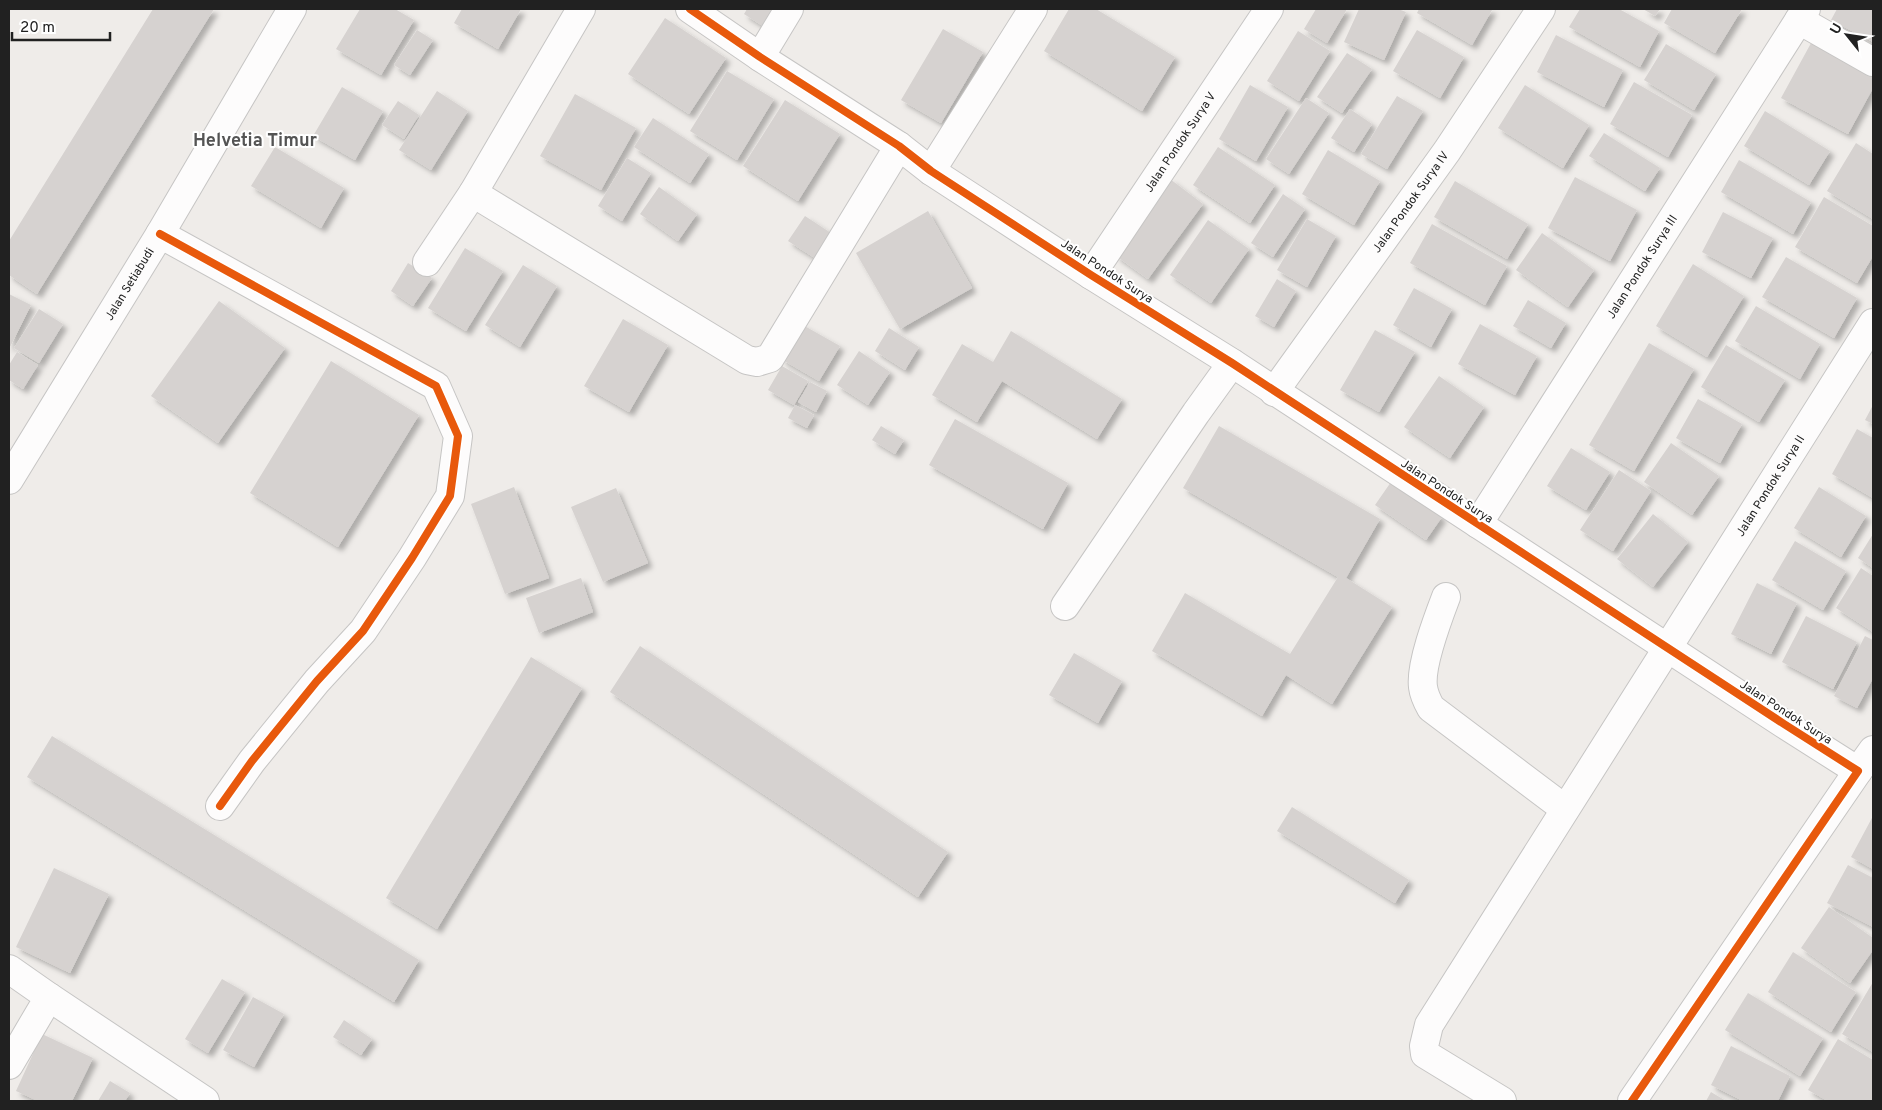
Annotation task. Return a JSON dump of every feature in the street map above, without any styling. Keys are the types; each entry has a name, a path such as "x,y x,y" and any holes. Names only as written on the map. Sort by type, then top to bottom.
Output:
{"street":[{"name":"Jalan Setiabudi","path":"9,480 160,234 292,9"},
{"path":"427,262 473,192 580,9"},
{"name":"Jalan Pondok Surya","path":"690,9 1091,275 1232,363 1667,648 1866,761 1632,1101"},
{"path":"760,57 789,9"},
{"path":"931,170 1033,9"},
{"name":"Jalan Pondok Surya V","path":"1091,275 1269,9"},
{"name":"Jalan Pondok Surya IV","path":"1274,392 1447,151 1541,9"},
{"path":"1802,15 1873,62"},
{"name":"Jalan Pondok Surya III","path":"1478,524 1802,15"},
{"path":"473,192 747,360 756,362 770,358 780,343 899,146"},
{"path":"160,234 436,386 458,436 450,496 412,558 363,631 317,681 252,761 220,806"},
{"name":"Jalan Pondok Surya II","path":"1502,1101 1425,1054 1424,1046 1429,1026 1873,323"},
{"path":"1065,606 1196,412 1232,363"},
{"path":"1446,597 1428,650 1422,685 1431,708 1565,809"},
{"path":"9,969 205,1101"},
{"path":"9,1064 49,997"}],"building":[{"path":"153,9 214,9 37,294 9,275 9,241"},
{"path":"360,9 395,9 414,20 381,75 336,49"},
{"path":"462,9 521,9 498,49 454,23"},
{"path":"747,9 776,9 766,28 744,14"},
{"path":"1069,9 1096,9 1175,57 1142,111 1044,51"},
{"path":"1316,9 1347,9 1327,43 1304,29"},
{"path":"1359,9 1398,9 1406,12 1384,60 1344,42"},
{"path":"1419,9 1492,10 1472,45 1417,13"},
{"path":"1580,9 1619,9 1659,31 1640,67 1569,27"},
{"path":"1643,9 1660,9 1655,16"},
{"path":"1672,9 1742,9 1715,53 1664,23"},
{"path":"1837,9 1873,9 1873,42 1831,20"},
{"path":"665,18 726,58 689,114 628,74"},
{"path":"943,29 983,52 941,123 901,100"},
{"path":"417,30 433,40 410,75 394,65"},
{"path":"1417,30 1464,57 1440,98 1393,71"},
{"path":"1298,31 1330,51 1299,101 1267,81"},
{"path":"1816,34 1873,66 1873,88 1848,134 1781,98"},
{"path":"1556,35 1623,70 1604,107 1537,72"},
{"path":"1666,44 1716,74 1694,110 1644,80"},
{"path":"1347,53 1372,69 1342,113 1317,97"},
{"path":"727,71 774,99 737,160 690,131"},
{"path":"1634,82 1692,115 1668,157 1610,124"},
{"path":"1250,85 1288,107 1256,161 1219,139"},
{"path":"1525,85 1589,125 1563,168 1498,128"},
{"path":"342,87 383,111 355,160 313,136"},
{"path":"437,91 468,111 431,170 399,150"},
{"path":"575,94 636,128 601,190 540,156"},
{"path":"1397,96 1423,111 1387,169 1361,154"},
{"path":"1306,98 1329,113 1289,174 1266,159"},
{"path":"785,100 840,134 798,201 743,166"},
{"path":"398,101 419,115 404,139 382,125"},
{"path":"1350,109 1372,124 1354,152 1331,138"},
{"path":"1765,111 1830,151 1809,185 1744,146"},
{"path":"653,118 709,154 690,183 634,147"},
{"path":"1604,133 1660,168 1645,191 1589,156"},
{"path":"1856,143 1873,154 1873,219 1827,191"},
{"path":"275,147 344,188 321,228 251,186"},
{"path":"1218,147 1275,185 1250,223 1193,185"},
{"path":"1328,150 1380,181 1354,225 1302,194"},
{"path":"627,158 651,173 622,221 598,206"},
{"path":"1739,160 1811,202 1793,234 1721,192"},
{"path":"1575,177 1637,210 1610,261 1548,228"},
{"path":"1170,179 1203,204 1148,279 1115,255"},
{"path":"1455,181 1528,224 1507,259 1434,217"},
{"path":"659,187 697,214 678,241 640,214"},
{"path":"1283,194 1305,209 1273,257 1251,243"},
{"path":"1824,197 1873,226 1873,256 1857,283 1795,247"},
{"path":"928,211 972,288 900,329 856,253"},
{"path":"1723,212 1773,238 1751,278 1702,252"},
{"path":"805,216 834,235 818,260 788,241"},
{"path":"1307,219 1336,236 1307,287 1277,270"},
{"path":"1208,220 1249,249 1211,303 1170,275"},
{"path":"1432,224 1507,266 1485,305 1410,263"},
{"path":"1542,233 1594,270 1568,307 1516,270"},
{"path":"465,248 503,271 466,331 428,308"},
{"path":"1786,257 1857,298 1834,338 1762,297"},
{"path":"408,263 432,278 413,306 391,291"},
{"path":"1693,264 1744,296 1707,357 1656,326"},
{"path":"523,265 557,286 520,347 485,325"},
{"path":"1277,279 1296,291 1274,327 1255,316"},
{"path":"1414,288 1452,309 1431,347 1393,325"},
{"path":"9,294 31,305 9,349"},
{"path":"1528,300 1566,323 1551,348 1513,326"},
{"path":"219,301 285,348 218,443 151,396"},
{"path":"1756,306 1820,344 1800,379 1735,341"},
{"path":"39,309 63,324 39,363 14,348"},
{"path":"623,319 668,345 629,412 584,386"},
{"path":"801,324 840,346 819,381 781,359"},
{"path":"1480,324 1537,356 1515,395 1458,364"},
{"path":"889,328 919,347 905,370 875,351"},
{"path":"1375,330 1415,352 1379,412 1340,390"},
{"path":"1011,331 1122,399 1097,439 1002,381 977,422 932,395 962,344 993,362"},
{"path":"1649,343 1694,369 1634,471 1589,445"},
{"path":"1726,345 1785,380 1759,422 1701,387"},
{"path":"859,351 890,372 868,405 837,385"},
{"path":"17,352 38,365 23,389 9,380 9,365"},
{"path":"331,361 419,415 338,547 250,493"},
{"path":"782,366 808,381 794,405 768,390"},
{"path":"1439,376 1484,407 1450,458 1404,427"},
{"path":"810,382 827,391 816,412 798,402"},
{"path":"1698,399 1742,424 1720,463 1676,438"},
{"path":"795,405 814,415 807,428 788,418"},
{"path":"1873,405 1873,424 1865,420"},
{"path":"955,419 1068,483 1043,529 929,465"},
{"path":"881,426 904,440 895,454 872,440"},
{"path":"1219,426 1380,519 1346,578 1392,607 1332,704 1286,675 1262,716 1152,651 1185,593 1290,654 1338,577 1183,488"},
{"path":"1857,429 1873,438 1873,498 1832,474"},
{"path":"1671,443 1719,476 1692,515 1644,482"},
{"path":"1571,448 1610,472 1586,510 1547,486"},
{"path":"1619,470 1651,491 1613,551 1580,530"},
{"path":"1391,482 1442,517 1426,540 1375,505"},
{"path":"514,487 549,578 505,594 471,504"},
{"path":"1819,487 1866,516 1841,557 1794,528"},
{"path":"616,488 648,563 603,582 571,507"},
{"path":"1653,514 1688,542 1653,587 1617,559"},
{"path":"1873,534 1873,568 1858,558"},
{"path":"1795,541 1846,571 1823,610 1772,580"},
{"path":"1861,568 1873,576 1873,632 1836,608"},
{"path":"581,578 593,612 539,633 526,598"},
{"path":"1757,583 1797,603 1771,654 1731,634"},
{"path":"1806,616 1857,642 1833,689 1782,662"},
{"path":"1865,636 1873,640 1873,678 1857,708 1834,696"},
{"path":"640,646 948,852 918,897 610,692"},
{"path":"1074,653 1122,681 1098,723 1049,695"},
{"path":"531,657 582,688 437,929 386,898"},
{"path":"52,736 419,960 394,1002 27,777"},
{"path":"1292,807 1409,880 1395,903 1277,831"},
{"path":"1873,816 1873,869 1851,857"},
{"path":"1848,865 1873,878 1873,927 1827,903"},
{"path":"54,868 109,894 70,973 16,947"},
{"path":"1829,907 1873,938 1873,950 1850,983 1801,948"},
{"path":"1793,952 1856,992 1831,1032 1768,992"},
{"path":"222,979 245,992 208,1053 185,1039"},
{"path":"1873,982 1873,1052 1842,1034"},
{"path":"1748,993 1823,1038 1800,1076 1725,1030"},
{"path":"253,997 284,1014 254,1067 223,1050"},
{"path":"344,1020 372,1039 361,1055 333,1037"},
{"path":"42,1034 93,1058 72,1101 38,1101 16,1091"},
{"path":"1838,1039 1873,1060 1873,1101 1828,1101 1808,1090"},
{"path":"1731,1046 1790,1076 1778,1101 1743,1101 1711,1085"},
{"path":"110,1081 130,1093 125,1101 98,1101"},
{"path":"1711,1092 1726,1101 1706,1101"}],"cycle path":[{"path":"690,9 760,57 899,146 931,171 1091,275 1232,363 1858,771 1632,1101"},
{"path":"160,234 436,386 458,436 450,496 412,558 363,631 317,681 252,761 220,806"}],"district":[{"name":"Helvetia Timur","path":"255,140"}]}
